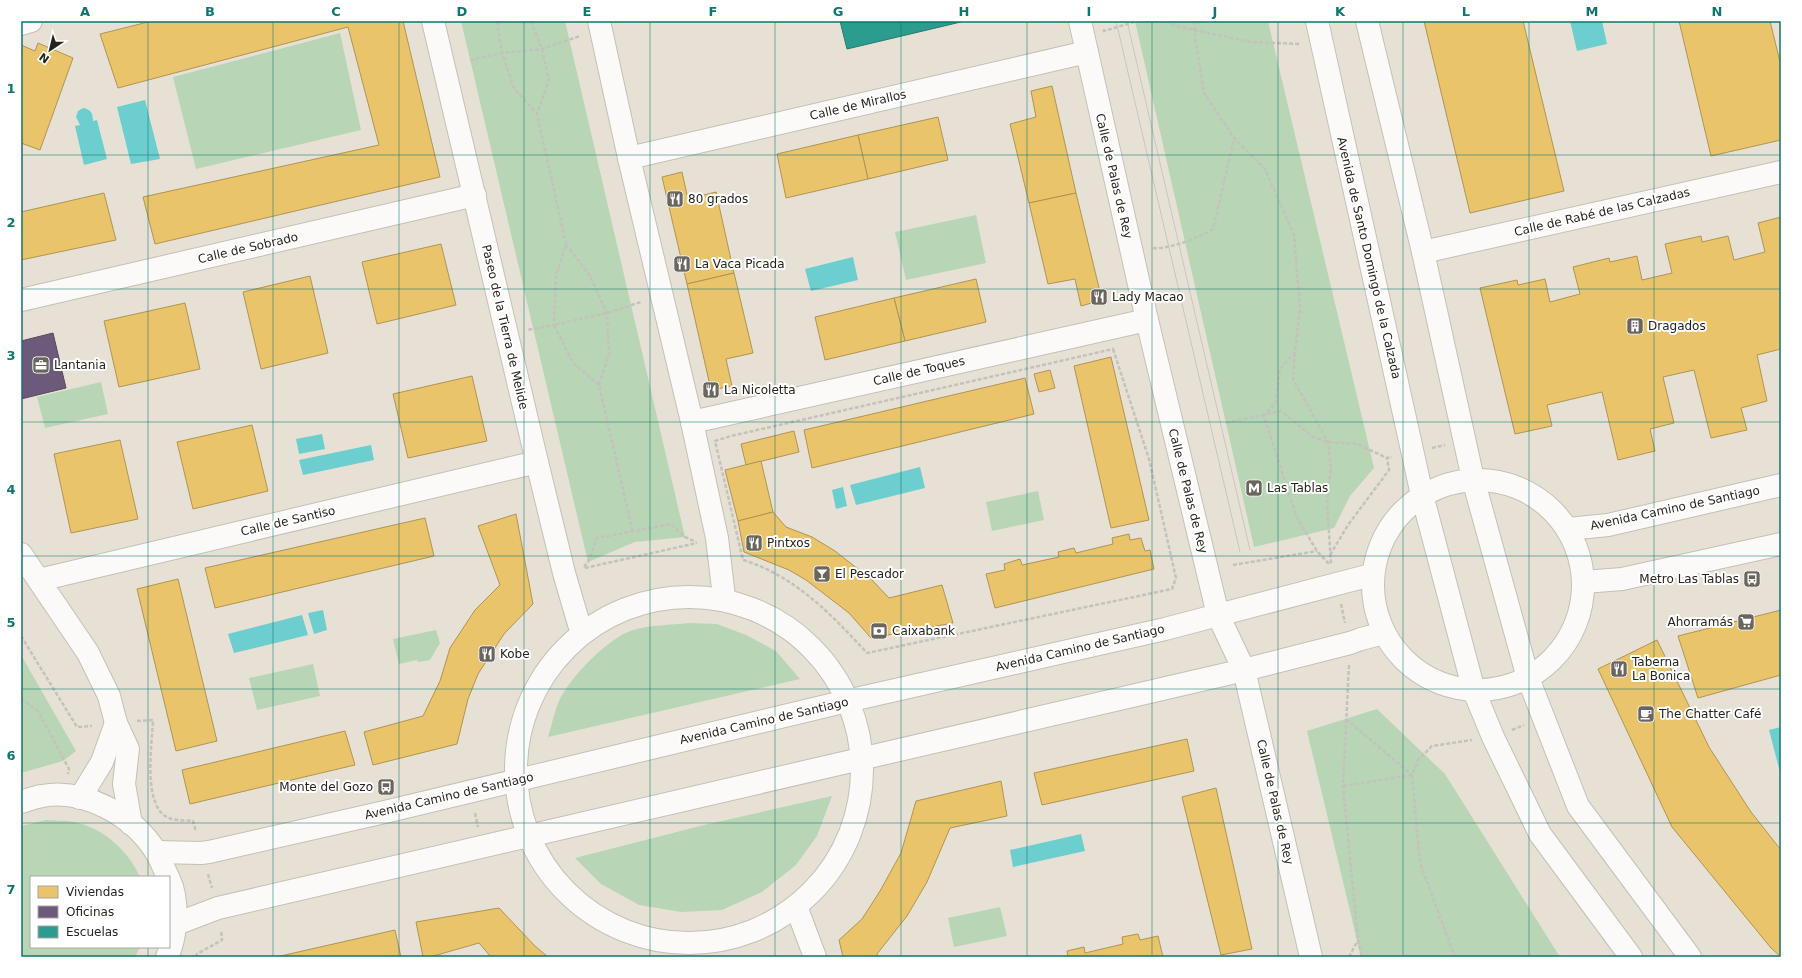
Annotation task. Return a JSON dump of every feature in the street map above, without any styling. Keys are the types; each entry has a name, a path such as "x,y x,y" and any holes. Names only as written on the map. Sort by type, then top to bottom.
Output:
{"street":[{"path":"21,24 31,21"},
{"name":"Paseo de la Tierra de Melide","path":"433,21 537,462 564,573 581,631"},
{"name":"Calle de Palas de Rey","path":"1080,21 1147,320 1218,615 1244,670 1311,957"},
{"path":"1367,21 1423,252 1473,479 1528,678 1578,806 1690,957"},
{"path":"601,28 629,158 692,422 707,540 724,597"},
{"name":"Avenida de Santo Domingo de la Calzada","path":"1319,31 1422,495 1474,691 1493,737 1540,834 1631,957"},
{"name":"Calle de Mirallos","path":"629,158 1087,52"},
{"name":"Calle de Rabé de las Calzadas","path":"1423,252 1781,172"},
{"name":"Calle de Sobrado","path":"21,300 475,195"},
{"name":"Calle de Toques","path":"692,422 1147,320"},
{"name":"Calle de Santiso","path":"39,580 537,462"},
{"path":"1473,479 1510,484 1543,501 1568,529 1578,555 1584,582 1578,621 1559,654 1528,678 1502,688 1474,691 1438,682 1407,662 1384,633 1375,604 1371,575 1378,548 1388,530 1406,507 1422,495 1444,485 1473,479"},
{"name":"Avenida Camino de Santiago","path":"1568,529 1608,525 1781,485"},
{"path":"1584,582 1622,579 1781,544"},
{"path":"21,554 88,652 109,696 116,723 128,749 124,784 131,824"},
{"name":"Avenida Camino de Santiago","path":"156,852 209,852 847,701 1158,631 1371,575"},
{"path":"674,594 724,597 788,628 832,672 847,701 859,758 860,800 848,841 827,878 798,909 764,930 727,942 651,949 612,927 578,904 551,874 529,836 522,808 519,779 520,736 532,696 552,661 581,631 624,605 674,594"},
{"path":"176,924 218,908 859,758 1244,670 1384,633"},
{"path":"74,797 102,762 116,723"},
{"path":"21,802 42,796 74,797 109,808 136,827 156,852 167,876"},
{"path":"167,957 170,951 176,924 172,886 170,882"},
{"path":"798,909 815,957"}],"path":[{"path":"497,21 502,53 514,88 537,114 566,244 590,276 607,313 610,354 599,385 633,533"},
{"path":"531,21 542,49 549,80 537,114"},
{"path":"1103,26 1104,30 1137,21"},
{"path":"1166,21 1194,30 1251,42 1298,44 1319,31"},
{"path":"1194,21 1194,30 1204,93 1234,138 1265,170 1294,235 1300,308 1293,379 1328,442 1331,468 1327,500 1331,566 1316,551 1297,518 1264,416"},
{"path":"470,60 502,53 542,49 601,28"},
{"path":"1152,242 1154,249 1169,246 1201,236 1213,229 1234,138"},
{"path":"566,244 556,276 554,325 573,363 599,385"},
{"path":"527,330 607,313 641,302"},
{"path":"1113,349 1149,459 1176,578 1172,589 867,653 837,620 810,596 780,576 761,566 743,560 715,441 731,436 1113,349"},
{"path":"1264,416 1276,402 1280,369 1295,352"},
{"path":"1226,423 1264,416 1281,411 1313,438 1328,442 1357,444 1387,458 1413,453 1464,439"},
{"path":"1330,556 1348,525 1389,470 1387,458"},
{"path":"672,524 685,537 707,540 583,569 588,562 597,538 633,533 672,524"},
{"path":"1233,565 1316,551"},
{"path":"1336,584 1350,643 1343,786 1358,941 1362,957"},
{"path":"21,636 77,727"},
{"path":"21,699 38,711 69,769 74,797"},
{"path":"1346,719 1412,775"},
{"path":"1445,744 1432,746 1418,760 1412,775 1420,862 1453,952 1457,957"},
{"path":"1343,786 1412,775"},
{"path":"470,791 483,847"},
{"path":"1349,957 1358,941"}],"green space":[{"path":"461,21 565,21 685,537 635,542 588,562"},
{"path":"1135,21 1268,21 1374,468 1350,496 1334,528 1254,547"},
{"path":"340,33 361,130 196,169 173,77"},
{"path":"976,215 986,263 906,280 895,232"},
{"path":"101,382 108,414 45,428 37,397"},
{"path":"1038,491 1044,520 992,531 986,502"},
{"path":"689,623 717,624 746,635 776,651 800,679 548,737 557,705 564,692 580,670 602,649 623,634 633,630 654,626"},
{"path":"436,630 440,643 430,660 418,662 417,660 399,664 393,639"},
{"path":"21,655 76,751 63,761 21,773"},
{"path":"313,664 320,696 257,710 249,678"},
{"path":"1377,709 1445,774 1560,957 1361,957 1307,731"},
{"path":"832,796 817,836 796,865 762,892 722,910 681,912 639,905 601,884 575,858 704,825"},
{"path":"46,820 74,822 95,829 122,849 140,876 30,876 30,948 140,948 135,957 21,957 21,826"},
{"path":"1000,907 1007,936 954,947 948,918"}],"water":[{"path":"1570,21 1602,21 1607,44 1577,51"},
{"path":"145,100 160,159 131,164 117,107"},
{"path":"83,108 88,109 91,112 93,121 97,120 107,159 84,165 75,126 80,125 76,117 78,111"},
{"path":"853,257 858,280 811,291 805,269"},
{"path":"322,434 325,449 299,454 296,439"},
{"path":"371,445 374,460 303,475 299,460"},
{"path":"920,467 925,488 856,505 850,485"},
{"path":"843,487 847,506 836,509 832,490"},
{"path":"323,610 327,630 314,634 308,613"},
{"path":"302,615 308,635 234,653 228,634"},
{"path":"1781,727 1781,776 1769,730"},
{"path":"1081,834 1085,851 1013,867 1010,850"}],"building: Viviendas":[{"path":"152,21 403,21 440,177 155,244 143,197 379,145 348,27 118,88 100,34"},
{"path":"1424,21 1523,21 1564,191 1470,213"},
{"path":"1679,21 1770,21 1781,66 1781,140 1711,156"},
{"path":"38,43 73,58 40,150 21,143 21,45 35,51"},
{"path":"1052,86 1076,193 1029,203 1010,124 1036,117 1031,91"},
{"path":"938,117 948,160 868,179 858,135"},
{"path":"858,135 868,179 786,198 777,154"},
{"path":"682,172 688,199 716,192 734,273 687,284 662,177"},
{"path":"104,193 116,240 21,260 21,212"},
{"path":"1076,193 1102,300 1081,306 1075,279 1048,284 1029,203"},
{"name":"Dragados","path":"1781,217 1781,349 1757,355 1767,401 1741,408 1747,430 1711,438 1694,370 1663,377 1674,423 1650,429 1655,451 1618,460 1602,392 1547,405 1552,426 1515,434 1480,288 1517,280 1518,285 1545,279 1550,302 1580,294 1573,267 1609,258 1610,262 1637,256 1642,280 1672,273 1665,244 1701,236 1702,242 1728,236 1734,260 1765,252 1758,223"},
{"path":"441,244 456,305 377,324 362,262"},
{"path":"734,273 753,353 726,359 732,386 711,390 687,284"},
{"path":"310,276 328,353 261,369 243,292"},
{"path":"976,279 986,322 905,341 894,298"},
{"path":"894,298 905,341 825,360 815,317"},
{"path":"185,303 200,369 119,387 104,321"},
{"path":"1111,357 1149,520 1111,528 1074,366"},
{"path":"1050,370 1055,388 1039,392 1034,374"},
{"path":"472,376 487,441 408,458 393,394"},
{"path":"1025,378 1034,414 812,468 804,430"},
{"path":"252,425 268,491 193,509 177,442"},
{"path":"794,431 799,452 746,465 741,444"},
{"path":"120,440 138,519 71,533 54,454"},
{"path":"761,461 773,512 738,521 725,470"},
{"path":"773,512 786,527 812,537 835,551 872,580 889,598 942,585 953,623 871,638 849,613 806,580 789,570 744,552 738,521"},
{"path":"516,514 533,604 504,634 478,674 468,699 457,744 373,765 364,732 423,716 440,681 450,648 475,610 500,585 478,526"},
{"path":"425,518 434,556 215,608 205,568"},
{"path":"1129,534 1130,540 1141,538 1145,551 1150,550 1154,569 995,608 986,574 1005,570 1004,564 1020,559 1022,565 1059,557 1058,552 1074,548 1076,553 1113,544 1112,538"},
{"path":"178,579 217,741 176,751 137,589"},
{"path":"1781,610 1781,675 1698,698 1678,636"},
{"path":"1657,640 1709,747 1751,812 1781,850 1781,957 1771,948 1672,827 1598,669"},
{"path":"345,731 355,765 190,804 182,770"},
{"path":"1187,739 1194,771 1042,805 1034,773"},
{"path":"1001,781 1007,816 950,828 927,882 907,916 877,954 878,957 843,957 839,940 862,919 880,891 901,853 916,801"},
{"path":"1216,788 1252,949 1221,955 1182,797"},
{"path":"499,908 535,946 548,957 491,957 479,943 430,957 423,957 416,922"},
{"path":"395,930 401,957 276,957"},
{"path":"1138,934 1140,940 1158,936 1163,957 1068,957 1067,951 1084,947 1085,953 1123,944 1122,937"}],"building: Oficinas":[{"name":"Lantania","path":"53,333 66,388 21,399 21,341"}],"building: Escuelas":[{"path":"840,21 965,21 847,49"}],"tram line":[{"path":"1116,21 1240,552"},
{"path":"1127,21 1250,550"}],"place":[{"name":"80 grados","path":"675,199"},
{"name":"La Vaca Picada","path":"682,264"},
{"name":"Lady Macao","path":"1099,297"},
{"name":"Dragados","path":"1635,326"},
{"name":"Lantania","path":"41,365"},
{"name":"La Nicoletta","path":"711,390"},
{"name":"Las Tablas","path":"1254,488"},
{"name":"Pintxos","path":"754,543"},
{"name":"El Pescador","path":"822,574"},
{"name":"Metro Las Tablas","path":"1752,579"},
{"name":"Ahorramás","path":"1746,622"},
{"name":"Caixabank","path":"879,631"},
{"name":"Kobe","path":"487,654"},
{"name":"Taberna La Bonica","path":"1619,669"},
{"name":"The Chatter Café","path":"1646,714"},
{"name":"Monte del Gozo","path":"386,787"}]}
